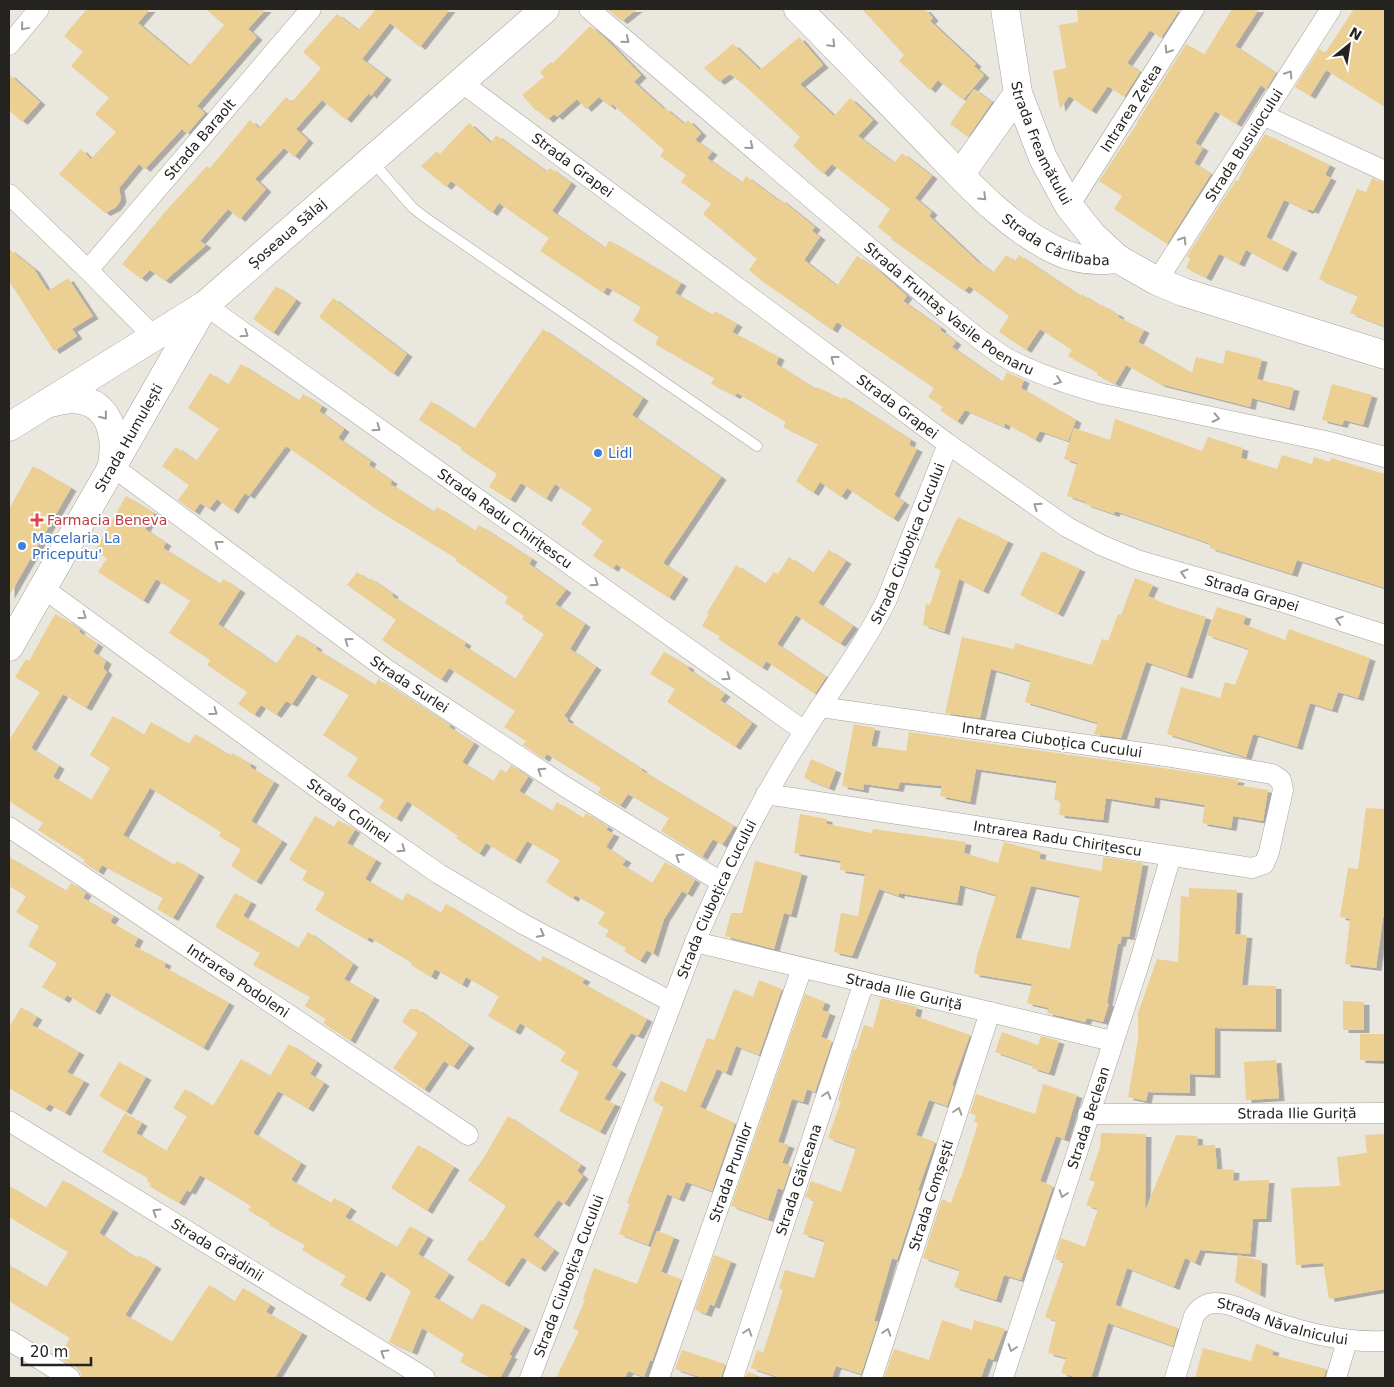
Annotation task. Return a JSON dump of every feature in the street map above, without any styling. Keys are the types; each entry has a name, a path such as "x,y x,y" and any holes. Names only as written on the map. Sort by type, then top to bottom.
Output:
{"street":[{"path":"9,45 39,9"},
{"name":"Strada Baraolt","path":"88,270 311,9"},
{"name":"Șoseaua Sălaj","path":"9,427 205,305 544,9"},
{"name":"Strada Fruntaș Vasile Poenaru","path":"589,9 946,312 1007,358 1071,386 1325,441 1385,457"},
{"name":"Strada Cârlibaba","path":"798,9 996,210 1056,251 1082,260 1101,261 1118,259 1157,281 1182,292 1385,355"},
{"name":"Strada Freamătului","path":"1005,9 1018,93 1029,126 1043,158 1069,206 1092,235 1118,259"},
{"name":"Intrarea Zetea","path":"1069,206 1194,9"},
{"name":"Strada Busuiocului","path":"1157,281 1331,9"},
{"name":"Strada Grapei","path":"461,82 948,444 1066,527 1101,545 1137,560 1286,603 1385,636"},
{"path":"960,175 1018,93"},
{"path":"1263,115 1385,171"},
{"path":"9,194 153,336"},
{"name":"Strada Humulești","path":"9,647 205,305"},
{"name":"Strada Radu Chirițescu","path":"205,305 804,731"},
{"path":"45,404 70,398 83,400 105,414 112,426 114,439 115,450 112,466"},
{"name":"Strada Ciuboțica Cucului","path":"530,1378 695,942 721,882 766,794 804,731 876,621 887,599 948,444"},
{"name":"Strada Surlei","path":"112,466 386,669 564,786 721,882"},
{"name":"Strada Colinei","path":"43,588 352,814 439,874 522,924 672,1002"},
{"name":"Intrarea Ciuboțica Cucului","path":"820,707 1174,758 1272,774 1281,780"},
{"name":"Intrarea Radu Chirițescu","path":"766,794 1252,868 1264,864 1269,852 1283,790 1281,780"},
{"name":"Intrarea Podoleni","path":"9,827 468,1134"},
{"name":"Strada Beclean","path":"1003,1378 1088,1114 1139,964 1171,856"},
{"name":"Strada Ilie Guriță","path":"695,942 1112,1042"},
{"name":"Strada Prunilor","path":"659,1378 802,968"},
{"name":"Strada Găiceana","path":"733,1378 864,982"},
{"name":"Strada Comșești","path":"872,1378 990,1012"},
{"name":"Strada Ilie Guriță","path":"1088,1114 1385,1113"},
{"name":"Strada Grădinii","path":"9,1121 425,1378"},
{"name":"Strada Năvalnicului","path":"1175,1378 1197,1312 1208,1304 1226,1304 1274,1322 1347,1340 1385,1341"},
{"path":"9,1340 70,1378"},
{"path":"1336,1378 1347,1340"}],"lane":[{"path":"372,160 412,207 423,216 757,446"}],"building":[{"path":"87,9 150,9 138,23 189,66 224,25 206,9 266,9 248,29 257,37 197,106 205,113 187,134 182,129 145,169 139,164 119,188 121,199 119,203 115,208 105,213 59,174 81,149 91,159 116,132 95,114 109,98 71,66 83,52 64,36"},
{"path":"371,9 450,9 420,47 390,23 362,59 386,77 371,96 369,93 346,120 322,100 296,129 308,140 294,157 284,148 255,179 266,189 240,219 228,209 200,241 206,245 165,281 150,270 141,279 122,264 164,213 207,166 210,168 250,120 259,128 286,97 292,102 321,68 303,52 337,14 358,30 375,11"},
{"path":"607,9 637,9 622,21"},
{"path":"862,9 925,9 933,18 930,21 976,64 974,66 984,75 963,100 938,80 930,90 899,61 904,55"},
{"path":"1077,9 1180,9 1161,38 1150,30 1127,63 1140,72 1124,97 1108,86 1091,111 1069,96 1060,109 1053,71 1066,68 1059,25 1078,22"},
{"path":"1232,9 1259,9 1235,46 1276,73 1266,89 1261,85 1236,124 1215,111 1195,143 1203,148 1194,163 1211,174 1167,244 1114,209 1122,196 1099,181 1186,44 1204,55"},
{"path":"1354,9 1385,9 1385,107 1326,70 1310,96 1295,87 1319,49 1325,53"},
{"path":"590,26 604,37 641,75 634,82 664,109 684,124 688,120 701,133 695,140 712,152 707,158 742,183 746,176 779,201 780,199 815,227 812,231 820,237 804,260 837,286 857,256 880,272 907,296 903,301 941,328 940,330 956,342 952,347 1002,382 1007,372 1024,380 1021,388 1076,420 1068,441 1040,431 1035,440 1005,423 1004,427 965,410 957,422 940,410 943,407 928,397 934,388 837,322 832,330 762,281 749,270 757,259 703,214 711,204 681,182 686,175 660,156 664,150 612,104 610,107 599,97 586,109 577,99 557,117 554,114 548,120 538,110 536,111 522,95 544,77 540,72 551,62 553,63"},
{"path":"799,37 823,65 800,84 834,116 850,98 873,120 858,136 894,163 902,153 932,176 915,198 932,212 929,216 977,261 993,273 1006,255 1015,261 1019,255 1080,296 1082,294 1119,315 1118,317 1144,330 1138,342 1192,373 1196,357 1223,364 1226,350 1262,359 1257,379 1294,388 1289,408 1252,398 1250,407 1160,384 1126,365 1115,384 1068,356 1072,350 1040,329 1026,350 999,332 1009,316 969,286 964,291 891,239 878,227 890,209 832,164 823,174 793,146 800,137 745,86 730,74 719,82 704,68 733,44 760,70"},
{"path":"9,74 40,102 22,122 9,110"},
{"path":"974,89 992,102 968,137 950,124"},
{"path":"469,123 491,143 496,135 547,172 550,168 571,183 552,211 605,248 609,241 614,243 681,283 675,293 713,315 715,311 737,324 732,332 779,357 776,364 816,389 817,387 842,399 844,397 911,440 909,445 917,449 894,495 904,502 893,519 847,488 841,497 820,482 813,493 796,481 818,444 783,427 786,422 737,393 735,396 711,384 714,378 655,344 659,337 633,321 641,307 607,287 603,293 540,251 549,238 499,203 492,213 451,181 446,187 421,166 437,151 440,154"},
{"path":"1265,134 1330,165 1325,175 1331,178 1313,211 1309,209 1308,211 1284,200 1266,237 1292,250 1282,269 1246,250 1239,264 1219,254 1206,278 1186,268 1190,259 1187,256 1236,180 1238,181 1247,162"},
{"path":"1372,178 1385,183 1385,327 1350,313 1358,296 1319,279 1357,189 1366,192"},
{"path":"9,249 34,269 48,291 68,278 93,316 72,329 77,336 54,351 9,281"},
{"path":"276,286 296,300 273,333 253,319"},
{"path":"333,298 407,354 393,374 319,317"},
{"name":"Lidl","path":"543,329 643,398 632,415 721,477 663,563 683,576 669,598 616,564 613,569 593,556 603,541 581,524 592,509 555,484 546,499 521,483 510,500 489,487 497,474 419,420 431,401 474,429"},
{"path":"241,364 299,401 303,394 322,406 319,411 344,429 338,438 371,461 369,465 392,481 390,484 434,512 437,507 475,531 479,525 532,559 529,564 566,590 555,604 585,624 570,649 596,667 564,716 568,719 567,721 641,770 734,826 722,845 713,839 702,857 661,831 669,818 628,794 620,806 598,793 601,788 547,754 544,759 523,745 526,741 504,727 515,711 449,668 441,680 382,640 396,620 347,585 357,572 369,580 370,578 393,594 392,596 466,643 464,646 515,679 544,634 522,619 524,616 505,603 508,597 456,561 457,559 379,511 286,446 249,496 245,493 233,511 217,499 209,509 200,503 194,512 178,500 189,485 162,466 176,447 196,461 219,429 188,408 210,373 228,385"},
{"path":"1332,384 1372,395 1363,425 1344,420 1342,425 1322,420"},
{"path":"1115,419 1202,451 1208,437 1243,448 1241,458 1277,469 1282,455 1312,464 1314,457 1330,462 1331,458 1385,474 1385,588 1297,560 1292,574 1210,548 1211,544 1115,511 1114,514 1067,496 1077,463 1064,459 1074,428 1110,440"},
{"path":"33,466 71,488 9,596 9,509"},
{"path":"126,496 154,513 145,529 166,543 163,548 220,584 223,579 240,590 218,624 276,664 297,634 317,647 316,649 375,685 378,679 450,725 449,727 474,743 462,762 493,781 501,769 506,773 511,765 528,777 519,791 552,811 557,802 583,818 586,813 608,827 606,830 614,834 606,847 626,860 622,865 652,883 665,862 695,880 687,894 682,891 664,919 653,954 647,950 640,961 624,951 626,948 605,936 609,930 598,924 605,912 575,895 573,899 546,882 560,860 527,841 515,861 486,843 479,854 456,838 458,836 407,801 396,819 379,808 384,800 347,776 358,758 323,735 349,695 312,674 292,704 286,701 276,715 261,705 254,715 238,704 247,692 207,665 210,660 169,633 190,601 156,579 143,601 98,572 107,558 95,551"},
{"path":"958,517 1008,541 983,591 959,579 944,632 923,625 926,604 930,605 941,570 934,567"},
{"path":"829,550 846,561 818,603 853,626 840,644 796,615 777,644 826,677 815,694 766,661 762,668 718,639 720,636 702,626 709,614 707,613 736,565 765,584 774,572 778,574 789,557 813,573"},
{"path":"1042,551 1080,569 1058,614 1020,595"},
{"path":"1135,578 1153,585 1148,596 1159,602 1206,617 1187,676 1146,662 1121,738 1094,734 1098,723 1025,702 1031,681 991,669 980,718 945,713 962,637 1014,649 1015,643 1092,665 1102,639 1108,641 1118,614 1121,615"},
{"path":"1217,607 1246,616 1243,624 1285,640 1289,629 1370,658 1358,698 1338,692 1332,710 1310,703 1297,747 1253,734 1246,757 1167,734 1181,687 1220,698 1225,682 1235,685 1249,649 1207,635"},
{"path":"55,614 98,644 93,652 106,661 103,668 107,672 86,708 63,694 31,748 59,766 53,777 91,800 110,768 90,755 113,716 144,735 151,722 189,744 195,734 231,756 232,753 251,764 250,767 274,782 251,821 282,841 256,882 231,866 241,849 219,836 221,832 150,788 123,835 174,865 177,861 199,874 173,918 157,909 163,898 102,865 98,872 83,862 85,860 38,830 43,823 9,801 9,740 40,692 15,677 26,659 29,661"},
{"path":"664,652 689,667 688,669 725,694 720,700 752,723 735,747 667,702 675,689 650,674"},
{"path":"854,724 875,728 871,746 906,751 909,732 1239,780 1237,785 1268,790 1263,821 1233,816 1231,828 1202,823 1205,805 1155,797 1154,806 1106,798 1103,820 1059,815 1061,801 1054,800 1057,781 976,769 970,802 940,796 942,786 900,782 898,789 864,784 863,790 842,786"},
{"path":"811,759 836,770 829,788 804,778"},
{"path":"1366,808 1385,809 1385,904 1376,968 1345,964 1350,919 1340,917 1348,868 1358,869"},
{"path":"800,814 827,819 827,824 872,833 873,829 966,842 964,853 998,863 1004,842 1041,852 1039,859 1102,871 1103,857 1143,863 1129,937 1122,936 1120,944 1118,943 1107,1003 1109,1003 1103,1022 1087,1018 1085,1022 1047,1013 1049,1008 1027,1003 1032,984 974,974 977,956 996,895 960,885 957,903 899,893 899,896 879,889 852,956 834,952 841,913 858,916 865,874 840,870 841,861 794,853","holes":["1031,886 1080,896 1070,949 1015,938"]},
{"path":"315,816 334,827 338,820 355,830 347,843 376,860 365,879 402,901 407,893 441,913 446,904 540,962 543,956 585,979 582,983 647,1019 638,1036 631,1033 611,1065 621,1071 604,1099 615,1104 600,1132 559,1111 579,1072 560,1061 566,1052 520,1023 515,1032 488,1016 499,996 466,977 462,985 435,969 431,977 369,937 367,940 315,910 325,893 302,880 307,871 289,860"},
{"path":"9,857 66,891 71,883 86,893 83,898 114,916 110,922 138,938 134,946 166,963 164,967 229,1003 203,1048 106,992 95,1012 67,995 64,1000 42,987 57,963 28,946 39,926 16,912 26,896 9,886"},
{"path":"755,861 802,873 791,915 784,913 774,949 725,936 731,913 742,913"},
{"path":"1189,888 1237,890 1235,934 1247,935 1242,985 1276,986 1276,1029 1215,1028 1215,1075 1190,1074 1190,1093 1148,1092 1146,1101 1128,1097 1138,1040 1138,1013 1157,959 1178,962 1181,896 1189,897"},
{"path":"235,893 251,902 243,916 298,948 308,932 353,964 344,979 374,997 350,1041 323,1023 326,1019 305,1006 310,997 253,965 260,953 215,927"},
{"path":"759,980 782,989 759,1055 736,1046 726,1073 717,1069 700,1107 735,1123 712,1191 686,1182 679,1199 667,1194 648,1245 619,1234 630,1204 627,1203 664,1106 654,1102 655,1100 653,1099 661,1081 686,1092 707,1038 714,1040 734,989 753,997"},
{"path":"805,994 825,1002 822,1010 830,1013 821,1037 832,1041 815,1092 807,1089 803,1102 792,1099 778,1142 789,1145 782,1163 791,1166 783,1190 778,1188 768,1219 731,1206"},
{"path":"881,998 917,1007 915,1016 970,1035 952,1085 954,1086 947,1106 929,1100 916,1135 935,1142 897,1260 892,1258 874,1321 878,1322 861,1374 836,1366 832,1378 781,1378 751,1368 757,1350 763,1353 783,1290 779,1288 785,1270 814,1278 825,1241 803,1234 814,1200 805,1197 811,1181 841,1192 856,1148 828,1138 841,1101 838,1100 854,1049 856,1050 864,1025 873,1028"},
{"path":"1343,1001 1364,1002 1364,1030 1343,1030"},
{"path":"21,1007 37,1017 32,1025 79,1052 67,1072 84,1081 65,1113 49,1104 45,1109 9,1088 9,1028"},
{"path":"410,1009 417,1009 469,1045 453,1067 444,1061 424,1090 393,1068 418,1033 402,1022"},
{"path":"1002,1032 1038,1045 1041,1036 1059,1041 1049,1073 1032,1068 1033,1065 995,1052"},
{"path":"1360,1034 1385,1034 1385,1061 1360,1060"},
{"path":"289,1044 317,1062 310,1074 324,1083 308,1109 278,1091 253,1133 301,1163 291,1180 331,1203 334,1198 351,1208 345,1217 397,1247 410,1226 428,1237 418,1254 449,1274 434,1297 472,1320 482,1303 525,1327 509,1355 512,1356 500,1378 491,1378 460,1362 464,1354 422,1328 412,1352 389,1342 411,1291 381,1271 365,1299 340,1285 346,1276 302,1250 305,1245 269,1225 270,1223 248,1210 251,1206 200,1175 190,1192 187,1190 179,1203 149,1186 151,1184 147,1181 148,1178 102,1152 125,1113 142,1123 136,1133 166,1151 187,1116 173,1108 185,1089 213,1106 241,1059 270,1076"},
{"path":"1276,1060 1279,1098 1246,1100 1244,1062"},
{"path":"119,1062 146,1077 126,1112 99,1096"},
{"path":"1043,1084 1077,1095 1064,1139 1056,1136 1040,1181 1053,1186 1021,1280 1004,1275 996,1300 954,1287 960,1270 923,1258 942,1199 951,1203 961,1178 978,1123 974,1122 976,1115 970,1113 976,1094 1035,1114"},
{"path":"508,1116 581,1165 577,1171 583,1176 564,1204 558,1200 533,1235 554,1250 540,1269 522,1257 504,1284 467,1260 480,1240 483,1241 506,1206 468,1180 483,1159"},
{"path":"1101,1133 1146,1134 1145,1211 1176,1135 1197,1136 1198,1146 1215,1145 1217,1169 1234,1170 1233,1181 1269,1180 1266,1219 1253,1219 1250,1254 1200,1250 1195,1263 1185,1258 1174,1287 1127,1268 1115,1305 1178,1328 1173,1346 1108,1323 1091,1378 1079,1378 1061,1373 1066,1358 1048,1353 1056,1321 1045,1317 1064,1262 1055,1259 1061,1238 1085,1247 1098,1209 1086,1205 1095,1182 1089,1180 1100,1147"},
{"path":"1385,1134 1385,1289 1329,1299 1323,1263 1296,1265 1291,1188 1340,1186 1337,1157 1367,1153 1365,1135"},
{"path":"418,1145 454,1167 427,1211 391,1188"},
{"path":"63,1180 113,1210 99,1233 136,1258 138,1255 156,1266 125,1315 172,1342 209,1285 234,1302 243,1288 270,1305 266,1312 302,1333 275,1378 82,1378 77,1368 59,1357 70,1338 9,1301 9,1265 46,1287 68,1252 9,1217 9,1186 46,1208"},
{"path":"657,1231 674,1237 661,1272 681,1279 652,1361 650,1360 644,1377 628,1371 625,1378 556,1378 579,1331 573,1328 585,1300 583,1299 594,1268 637,1284"},
{"path":"714,1255 731,1261 714,1306 710,1304 706,1314 695,1310"},
{"path":"1238,1255 1262,1261 1260,1295 1235,1282"},
{"path":"942,1320 972,1330 974,1320 1005,1329 993,1360 988,1358 981,1378 884,1378 894,1349 929,1360"},
{"path":"1256,1344 1274,1350 1272,1355 1326,1369 1324,1378 1195,1378 1203,1348 1251,1361"},
{"path":"682,1350 725,1364 721,1378 703,1378 675,1369"},
{"path":"748,1372 757,1375 756,1378 745,1378"}],"place":[{"name":"Lidl","path":"598,453"},
{"name":"Farmacia Beneva","path":"37,520"},
{"name":"Macelaria La Priceputu'","path":"22,546"}]}
